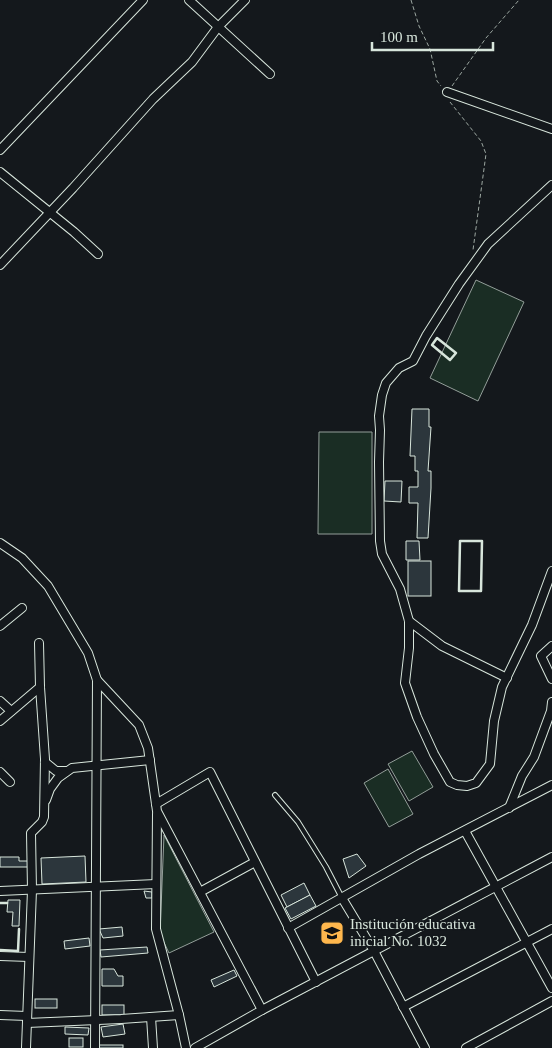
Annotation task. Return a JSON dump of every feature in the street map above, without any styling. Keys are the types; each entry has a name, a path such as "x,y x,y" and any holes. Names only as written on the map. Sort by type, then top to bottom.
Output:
{"street":[{"path":"0,150 143,0"},
{"path":"189,0 270,74"},
{"path":"0,264 153,99 192,62 218,27 245,0"},
{"path":"447,92 552,129"},
{"path":"0,172 98,254"},
{"path":"552,185 488,244 471,266 426,336 413,361 399,368 386,383 382,395 379,416 380,541 382,554 400,589 409,621 409,648 405,683 408,695 434,754 450,782 456,786 467,786 476,783 490,764 494,721 502,687 542,602 552,571"},
{"path":"0,543 22,558 48,586 88,653 97,680 95,765 95,1048"},
{"path":"0,626 22,608"},
{"path":"409,621 442,646 506,678"},
{"path":"26,1048 32,890 31,833 42,822 44,817 45,762 40,687 40,643"},
{"path":"552,646 541,656 552,679"},
{"path":"97,680 138,725 148,748 157,808 157,938 180,1015 186,1048"},
{"path":"0,721 40,687"},
{"path":"0,701 11,712"},
{"path":"509,808 522,776 534,757 552,711 552,702"},
{"path":"44,803 50,789 66,771 80,766 150,760"},
{"path":"45,762 56,770 66,771"},
{"path":"0,772 10,782"},
{"path":"157,808 210,772 316,982"},
{"path":"288,928 552,785"},
{"path":"157,808 262,1010"},
{"path":"465,831 552,988"},
{"path":"195,1048 262,1010 552,857"},
{"path":"200,892 255,862"},
{"path":"0,891 156,884"},
{"path":"342,898 374,951 425,1048"},
{"path":"403,1007 552,929"},
{"path":"0,956 29,957"},
{"path":"466,1048 552,1001"},
{"path":"0,1015 27,1019 95,1020 180,1015"},
{"path":"151,1018 153,1048"}],"lane":[{"path":"275,796 298,822 326,867 342,898"}],"path":[{"path":"411,0 419,26 430,49 438,81 447,92 450,102 481,142 486,154 471,266"},
{"path":"447,92 486,38 519,0"}],"green space":[{"path":"476,280 524,302 478,401 430,378"},
{"path":"319,432 372,432 372,534 318,534"},
{"path":"412,751 433,787 409,801 388,764"},
{"path":"388,769 413,814 389,827 364,783"},
{"path":"164,835 214,932 169,953 160,934"}],"building":[{"path":"412,409 429,409 429,427 431,427 428,471 431,471 431,488 428,538 417,538 418,503 409,503 409,487 418,487 418,471 415,471 415,456 410,456"},
{"path":"385,481 402,481 401,502 384,501"},
{"path":"406,541 419,541 420,560 406,560"},
{"path":"408,561 431,561 431,596 408,596"},
{"path":"357,854 366,866 349,878 343,859"},
{"path":"85,856 86,882 42,884 41,858"},
{"path":"0,857 19,857 19,861 31,861 31,867 0,867"},
{"path":"304,883 310,895 287,907 281,895"},
{"path":"144,891 152,892 152,898 146,898"},
{"path":"310,895 316,906 291,919 285,908"},
{"path":"8,900 20,900 19,926 12,926 13,912 7,912"},
{"path":"122,927 123,936 103,938 99,929"},
{"path":"89,938 90,946 65,949 64,941"},
{"path":"147,947 148,953 101,957 100,950"},
{"path":"102,969 114,969 118,976 123,976 123,986 102,986"},
{"path":"234,970 237,976 214,987 211,980"},
{"path":"35,999 57,999 57,1008 35,1008"},
{"path":"102,1005 124,1005 124,1015 102,1015"},
{"path":"123,1024 125,1034 103,1037 101,1027"},
{"path":"65,1027 89,1028 88,1035 65,1034"},
{"path":"69,1038 83,1038 83,1047 69,1047"},
{"path":"99,1045 123,1045 123,1048 99,1048"}],"wall":[{"path":"437,338 456,353 450,360 432,345 437,338"},
{"path":"460,541 482,541 481,591 459,591 460,541"},
{"path":"0,903 7,903"},
{"path":"0,950 18,951 19,929"}],"place":[{"name":"Institución educativa inicial No. 1032","path":"332,933"}]}
